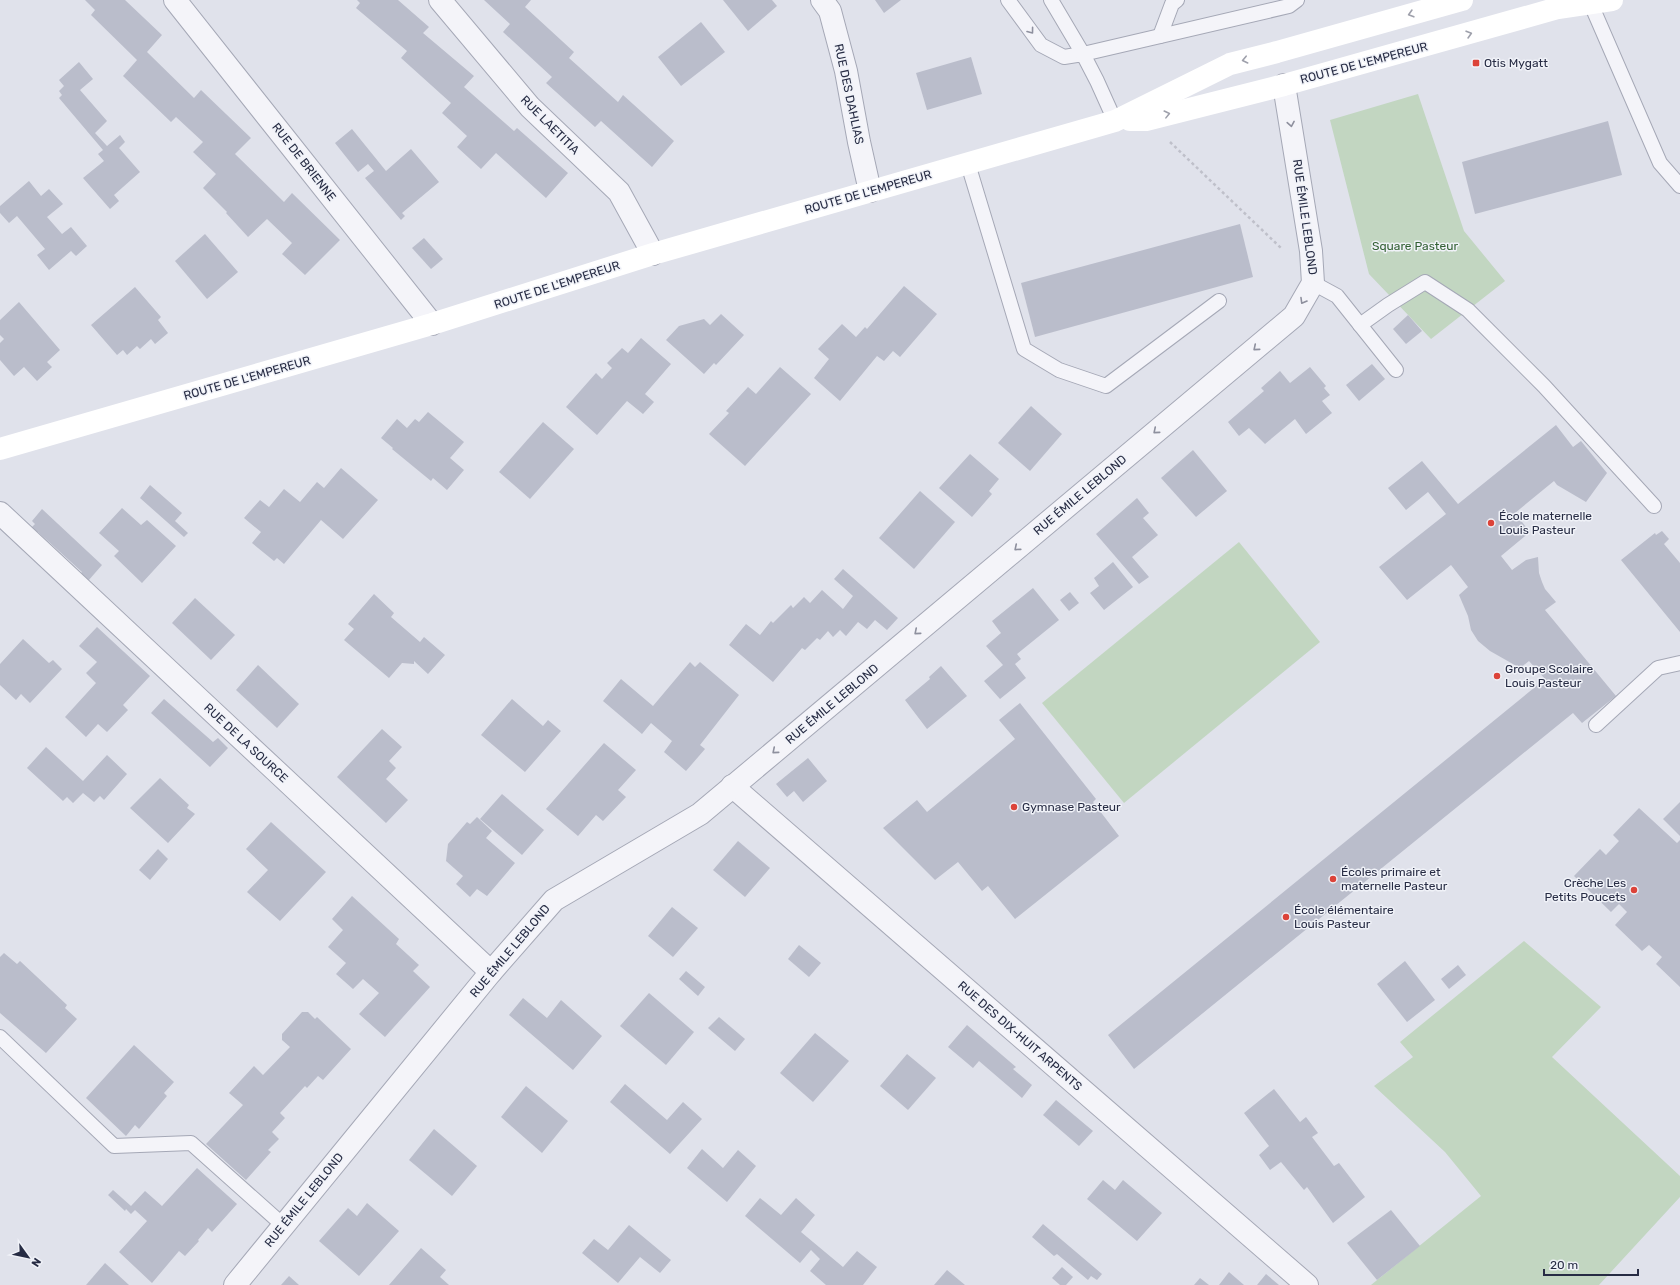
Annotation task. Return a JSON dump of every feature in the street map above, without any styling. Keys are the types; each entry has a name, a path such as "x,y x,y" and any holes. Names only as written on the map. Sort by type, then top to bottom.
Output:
{"main road":[{"name":"ROUTE DE L'EMPEREUR","path":"0,449 432,324 653,254 1115,121 1230,64 1462,0"},
{"name":"ROUTE DE L'EMPEREUR","path":"1115,121 1146,120 1284,85 1558,8 1590,2 1612,0"},
{"path":"1434,8 1443,41"},
{"path":"1277,52 1284,85"}],"street":[{"name":"RUE DE BRIENNE","path":"175,0 432,324"},
{"name":"RUE LAETITIA","path":"440,0 530,107 619,192 653,254"},
{"name":"RUE DES DAHLIAS","path":"822,0 830,11 846,71 870,191"},
{"name":"RUE ÉMILE LEBLOND","path":"234,1285 284,1226 491,972 554,900 700,814 1294,316 1313,282 1311,251 1284,85"},
{"name":"RUE DE LA SOURCE","path":"0,513 491,972"},
{"name":"RUE DES DIX-HUIT ARPENTS","path":"732,786 1307,1285"}],"lane":[{"path":"1008,0 1041,45 1064,57 1083,54 1289,6 1297,0"},
{"path":"1160,36 1172,4 1177,0"},
{"path":"1055,1 1097,81 1115,121"},
{"path":"1590,2 1660,163 1680,186"},
{"path":"968,164 1024,349 1060,370 1106,386 1219,300"},
{"path":"1313,282 1337,296 1396,370"},
{"path":"1360,326 1388,305 1425,282 1468,310 1544,386 1654,506"},
{"path":"1596,725 1658,668 1680,663"},
{"path":"0,1037 114,1146 191,1143 284,1226"}],"path":[{"path":"1146,120 1287,253 1311,251"}],"green space":[{"name":"Square Pasteur","path":"1418,94 1464,231 1505,281 1431,339 1369,274 1330,120"},
{"path":"1239,542 1320,642 1124,803 1042,703"},
{"path":"1524,941 1601,1007 1552,1057 1680,1176 1680,1197 1599,1285 1371,1285 1481,1196 1445,1152 1374,1086 1413,1057 1400,1042"}],"building":[{"path":"85,0 125,0 162,35 147,52 194,98 201,90 251,138 235,154 284,202 292,193 340,240 305,275 282,254 292,243 267,219 248,237 226,213 227,212 203,188 216,174 193,152 203,142 176,117 171,122 123,76 137,60 91,15 95,10"},
{"path":"357,0 398,0 429,27 423,33 474,76 464,87 514,131 517,128 568,173 546,198 496,153 481,169 457,147 467,136 442,113 451,103 401,58 407,51 356,8 360,3"},
{"path":"484,0 531,0 525,7 574,52 569,58 618,102 623,95 674,141 652,167 601,121 595,127 546,83 552,77 503,32 510,24"},
{"path":"723,0 772,0 777,6 748,31"},
{"path":"875,0 901,0 884,13"},
{"path":"701,22 725,52 681,86 658,57"},
{"path":"971,57 982,94 927,110 916,73"},
{"path":"79,62 93,79 80,90 107,121 95,133 107,146 120,135 125,142 119,148 140,172 114,195 119,201 110,209 83,178 104,161 98,154 103,150 59,98 62,95 59,91 64,86 59,80"},
{"path":"1608,121 1622,175 1475,214 1462,162"},
{"path":"352,129 386,171 411,149 439,182 402,213 405,216 401,220 365,178 374,171 368,164 358,172 335,143"},
{"path":"29,181 41,196 49,189 63,204 47,217 62,234 71,227 87,246 76,256 71,251 49,270 37,255 45,249 17,216 9,223 0,213 0,206"},
{"path":"1240,224 1253,277 1035,337 1021,283"},
{"path":"205,234 238,272 207,299 175,261"},
{"path":"424,238 443,259 431,269 412,248"},
{"path":"904,286 937,314 900,357 893,351 884,361 877,356 840,401 814,378 829,359 818,349 842,324 856,337 865,327 867,329"},
{"path":"135,287 161,317 158,320 168,333 155,344 151,339 140,349 137,346 127,355 123,350 117,355 91,325"},
{"path":"19,302 60,350 47,362 52,367 37,381 24,367 14,376 0,360 0,343 4,339 0,335 0,320"},
{"path":"721,314 744,335 716,365 714,363 704,374 666,340 679,326 704,319 710,325"},
{"path":"1408,315 1422,331 1406,344 1393,329"},
{"path":"641,338 671,364 645,394 654,402 643,414 627,401 597,435 566,407 596,373 602,379 612,368 607,363 622,348 628,353"},
{"path":"1372,364 1385,379 1359,401 1346,385"},
{"path":"780,367 811,394 745,466 709,434 729,413 726,411 748,387 756,394"},
{"path":"1310,367 1326,386 1324,388 1330,395 1322,401 1332,413 1306,434 1295,419 1265,444 1249,428 1239,436 1228,422 1264,391 1261,388 1280,371 1290,383"},
{"path":"1031,406 1062,434 1030,471 998,443"},
{"path":"428,412 464,442 450,458 464,470 447,490 433,478 431,481 381,438 397,419 407,428 415,419 419,422"},
{"path":"543,422 574,449 530,499 499,472"},
{"name":"Écoles primaire et maternelle Pasteur","path":"1556,425 1573,447 1581,441 1607,473 1586,502 1557,485 1554,481 1515,513 1530,532 1501,556 1512,570 1526,560 1538,557 1539,573 1542,582 1545,589 1556,602 1545,610 1616,696 1582,723 1573,713 1134,1069 1108,1035 1545,679 1529,661 1520,668 1490,651 1478,641 1471,630 1468,616 1459,595 1468,587 1451,565 1407,600 1379,567 1446,514 1428,492 1406,510 1388,488 1422,461 1458,504"},
{"path":"1193,450 1227,491 1196,517 1161,478"},
{"path":"970,454 999,479 989,491 992,494 972,517 939,488"},
{"path":"341,468 378,500 343,539 321,520 284,564 277,558 274,561 252,543 261,532 244,518 260,500 269,507 284,489 300,502 317,482 324,488"},
{"path":"150,485 182,513 175,521 188,533 184,537 140,498"},
{"path":"920,491 955,522 914,569 879,538"},
{"path":"1137,498 1149,513 1143,518 1158,535 1132,557 1149,577 1139,584 1096,534"},
{"path":"122,508 141,525 147,520 176,546 142,583 114,556 119,551 99,533"},
{"path":"42,509 102,565 88,581 80,574 82,572 38,532 37,533 31,528 35,524 32,521"},
{"path":"1662,531 1669,539 1664,544 1680,563 1680,632 1621,560 1655,533 1656,535"},
{"path":"1113,562 1133,587 1104,610 1090,593 1099,586 1094,578"},
{"path":"843,569 898,618 887,630 875,620 867,629 858,622 846,636 840,630 833,637 828,631 820,640 817,638 805,650 802,648 773,682 729,645 746,624 760,635 771,621 773,623 791,605 793,608 804,597 810,603 822,590 843,609 853,596 834,579"},
{"path":"1033,588 1059,620 1017,654 1021,659 1015,664 1026,678 1000,699 984,681 1003,665 986,646 1001,633 992,621"},
{"path":"1070,592 1079,603 1069,611 1060,600"},
{"path":"374,594 394,613 391,617 420,642 424,637 445,655 428,674 414,661 414,664 402,663 389,678 344,640 354,629 348,624"},
{"path":"195,598 235,635 211,660 172,623"},
{"path":"97,627 150,676 123,705 128,710 107,732 98,724 86,737 65,717 96,683 86,673 97,662 79,646"},
{"path":"23,639 49,663 53,660 62,669 30,703 21,694 16,700 0,685 0,664"},
{"path":"690,662 695,667 700,662 739,695 700,745 705,749 686,771 664,752 672,741 651,723 642,734 603,701 621,679 653,706"},
{"path":"258,665 299,704 277,728 236,690"},
{"path":"941,666 967,696 927,729 905,700 930,679 929,677"},
{"path":"164,699 213,742 218,738 228,748 210,767 151,713"},
{"path":"512,699 543,726 548,720 561,731 525,772 481,735"},
{"name":"Gymnase Pasteur","path":"1020,703 1096,799 1093,802 1119,836 1015,919 988,886 982,891 958,862 935,880 883,828 917,800 927,812 1015,739 999,720"},
{"path":"382,729 402,747 389,761 396,768 386,779 408,800 386,823 337,777"},
{"path":"604,743 636,770 618,790 626,797 603,821 596,815 578,836 546,809"},
{"path":"46,747 83,781 107,755 127,774 104,800 100,796 94,802 83,793 73,803 67,797 63,801 27,768"},
{"path":"808,758 827,781 803,802 794,791 787,797 776,784"},
{"path":"160,778 189,805 187,808 195,814 168,843 130,808"},
{"path":"502,794 544,830 522,855 480,819"},
{"path":"1680,802 1680,836 1663,819"},
{"name":"Crèche Les Petits Poucets","path":"1639,808 1677,843 1680,840 1680,987 1656,964 1662,957 1649,945 1642,951 1615,925 1627,912 1619,904 1611,912 1574,876 1600,849 1606,855 1619,841 1613,835"},
{"path":"477,817 492,831 486,838 515,863 487,896 477,889 470,897 456,884 463,876 446,861 448,844 467,822 470,824"},
{"path":"271,822 326,872 280,921 247,892 268,870 246,849"},
{"path":"738,841 770,868 745,897 713,870"},
{"path":"158,849 168,859 150,880 139,870"},
{"path":"352,896 399,939 396,944 419,965 413,971 430,987 385,1037 359,1014 379,993 363,979 353,989 336,974 346,963 328,947 343,930 332,919"},
{"path":"672,907 698,928 673,957 648,936"},
{"path":"799,945 821,963 809,977 788,959"},
{"path":"4,953 17,964 20,961 67,1005 65,1008 77,1019 46,1053 0,1013 0,957"},
{"path":"1405,961 1435,1000 1407,1022 1377,984"},
{"path":"1458,965 1466,975 1449,989 1441,979"},
{"path":"686,971 705,987 698,996 679,979"},
{"path":"649,993 694,1032 666,1065 620,1026"},
{"path":"523,998 547,1018 561,1000 602,1036 573,1070 509,1015"},
{"path":"302,1012 308,1012 315,1019 317,1017 351,1049 323,1080 318,1076 307,1088 305,1086 280,1113 285,1118 272,1132 279,1139 268,1150 271,1152 246,1180 206,1144 243,1105 229,1093 254,1066 263,1075 290,1047 282,1040 282,1034"},
{"path":"719,1017 745,1039 735,1051 708,1028"},
{"path":"967,1025 1016,1067 1013,1069 1032,1085 1022,1098 979,1061 973,1068 948,1047"},
{"path":"815,1033 849,1061 813,1102 780,1073"},
{"path":"134,1045 174,1082 164,1093 167,1096 139,1129 135,1125 126,1136 86,1098"},
{"path":"907,1054 936,1078 908,1110 880,1086"},
{"path":"625,1084 667,1120 683,1102 702,1119 670,1154 610,1102"},
{"path":"526,1086 568,1121 542,1153 501,1117"},
{"path":"1274,1089 1300,1122 1306,1117 1318,1133 1312,1137 1334,1166 1339,1163 1365,1197 1333,1223 1307,1187 1304,1190 1281,1162 1270,1170 1259,1155 1269,1146 1244,1113"},
{"path":"1056,1100 1093,1131 1079,1146 1043,1115"},
{"path":"434,1129 477,1166 452,1196 409,1160"},
{"path":"702,1149 723,1168 738,1150 756,1166 727,1202 687,1168"},
{"path":"197,1168 237,1204 212,1232 208,1228 198,1240 199,1241 185,1256 179,1251 152,1283 119,1252 147,1221 135,1210 131,1214 126,1209 125,1211 108,1195 113,1190 131,1206 145,1191 162,1206"},
{"path":"1103,1180 1115,1190 1123,1180 1162,1213 1137,1241 1087,1199"},
{"path":"760,1198 781,1215 796,1198 815,1215 801,1232 843,1267 857,1251 877,1267 863,1285 826,1285 810,1271 820,1259 811,1250 800,1263 745,1216"},
{"path":"367,1203 399,1231 359,1276 319,1241 348,1208 357,1216"},
{"path":"1391,1210 1420,1246 1377,1280 1347,1243"},
{"path":"1043,1224 1102,1274 1097,1280 1091,1276 1088,1280 1057,1254 1054,1256 1032,1237"},
{"path":"629,1225 671,1260 660,1273 640,1257 618,1283 582,1253 594,1239 608,1250"},
{"path":"421,1248 446,1270 440,1277 449,1285 389,1285"},
{"path":"105,1263 129,1285 86,1285"},
{"path":"1062,1267 1073,1277 1066,1285 1060,1285 1052,1278"},
{"path":"947,1270 965,1285 934,1285"},
{"path":"1229,1272 1244,1285 1219,1285"},
{"path":"1266,1274 1279,1285 1257,1285"},
{"path":"289,1276 299,1285 281,1285"},
{"path":"1200,1278 1209,1285 1194,1285"}],"place":[{"name":"Otis Mygatt","path":"1476,63"},
{"name":"École maternelle Louis Pasteur","path":"1491,523"},
{"name":"Groupe Scolaire Louis Pasteur","path":"1497,676"},
{"name":"Gymnase Pasteur","path":"1014,807"},
{"name":"Écoles primaire et maternelle Pasteur","path":"1333,879"},
{"name":"Crèche Les Petits Poucets","path":"1634,890"},
{"name":"École élémentaire Louis Pasteur","path":"1286,917"}]}
